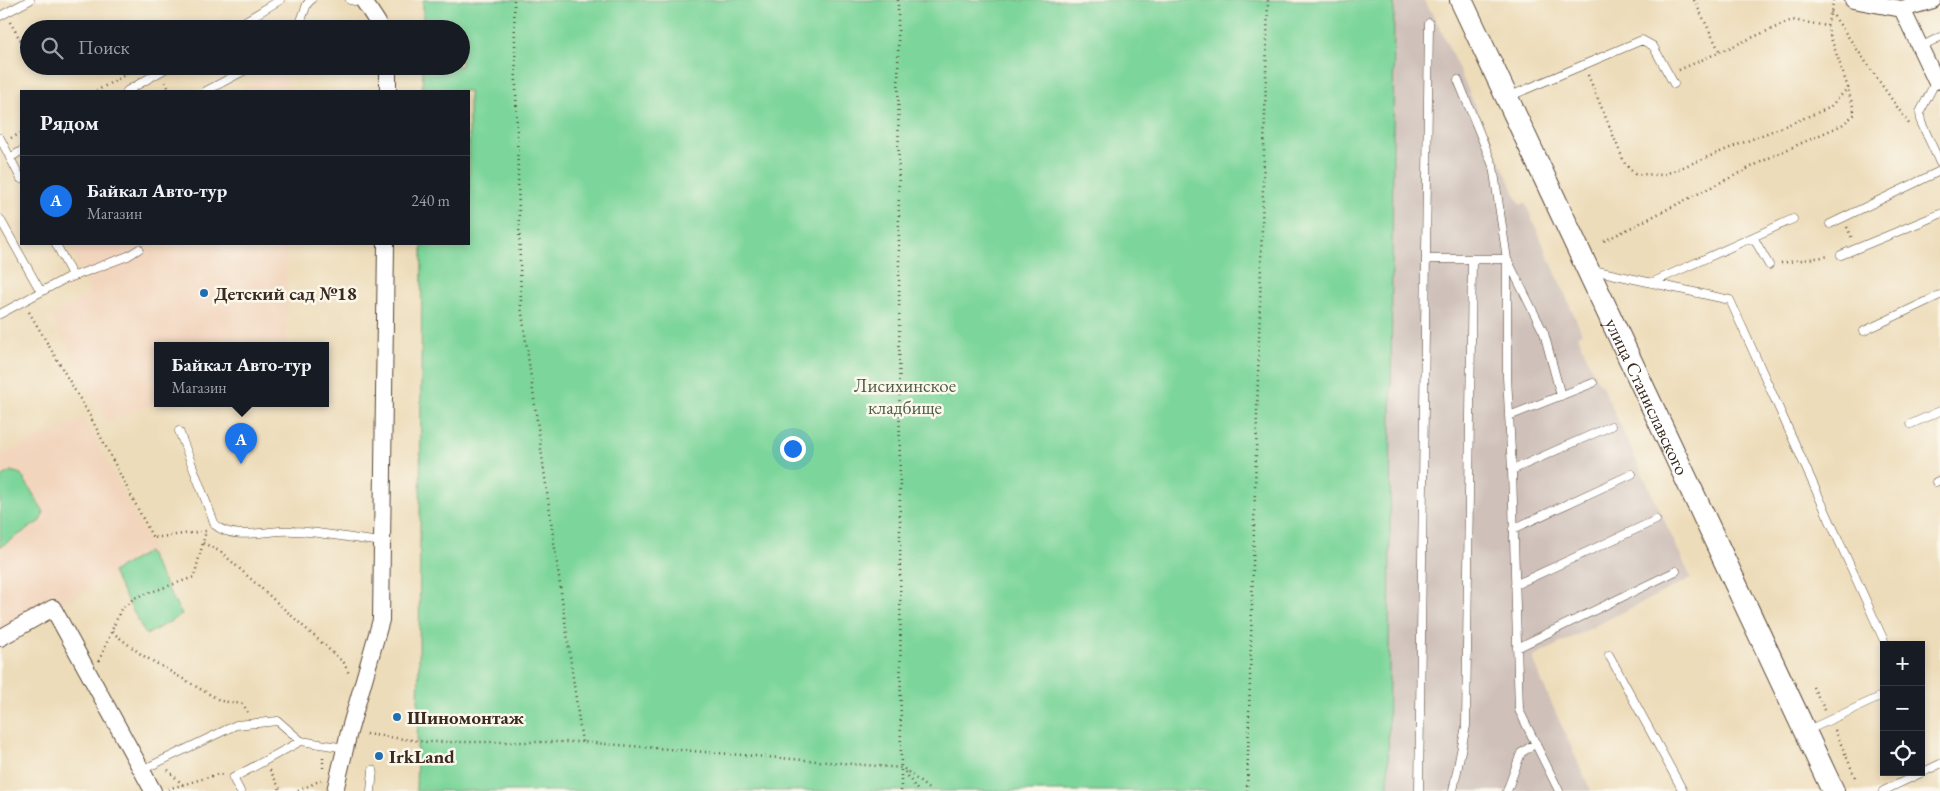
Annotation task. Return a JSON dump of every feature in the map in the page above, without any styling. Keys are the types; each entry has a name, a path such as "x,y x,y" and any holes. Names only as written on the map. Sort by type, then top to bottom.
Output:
{"main road":[{"name":"улица Станиславского","path":"1461,0 1833,791"}],"street":[{"path":"1853,0 1884,3 1902,9 1933,0"},
{"path":"359,1 375,20"},
{"path":"1902,9 1938,80"},
{"path":"388,75 388,90"},
{"path":"335,791 347,740 381,620 386,245"},
{"path":"0,638 53,608 153,791"}],"lane":[{"path":"2,15 30,0"},
{"path":"247,20 280,0"},
{"path":"301,20 307,4 311,0"},
{"path":"1419,791 1429,23"},
{"path":"1920,46 1940,38"},
{"path":"1506,98 1642,40 1653,46 1674,84"},
{"path":"129,90 155,75"},
{"path":"208,90 236,75"},
{"path":"1458,80 1493,166 1507,259 1507,378 1512,470 1519,710 1559,791"},
{"path":"1938,80 1920,112 1920,122 1940,163"},
{"path":"0,138 20,177"},
{"path":"10,158 20,152"},
{"path":"1830,224 1940,171"},
{"path":"1841,255 1940,214"},
{"path":"0,219 41,292"},
{"path":"1651,283 1793,219"},
{"path":"1753,237 1769,265"},
{"path":"0,314 72,275 57,245"},
{"path":"63,280 128,256 139,249"},
{"path":"1426,258 1507,259"},
{"path":"1507,259 1544,333 1561,396"},
{"path":"1453,791 1466,726 1472,260"},
{"path":"1587,269 1730,300 1884,641"},
{"path":"1864,331 1940,295"},
{"path":"1509,416 1594,383"},
{"path":"1911,424 1940,411"},
{"path":"1512,470 1611,426"},
{"path":"179,431 215,525 220,529 240,533 294,531 382,542"},
{"path":"1513,529 1632,474"},
{"path":"1515,585 1656,520"},
{"path":"1516,648 1676,571"},
{"path":"1609,655 1683,791"},
{"path":"1805,732 1880,697"},
{"path":"142,770 236,725 278,721 301,741 323,744 347,740"},
{"path":"240,791 233,778 301,741"},
{"path":"1507,791 1521,753 1536,743"},
{"path":"1883,791 1940,764"},
{"path":"371,791 373,770"}],"path":[{"path":"514,0 521,306 582,742"},
{"path":"898,0 901,791"},
{"path":"1247,791 1268,0"},
{"path":"1694,0 1720,52"},
{"path":"1604,241 1777,154 1842,125 1855,114 1827,26 1834,0"},
{"path":"1831,12 1912,127 1920,122"},
{"path":"2,15 20,42"},
{"path":"1668,74 1792,20 1827,26"},
{"path":"1583,65 1626,164 1635,174 1663,175 1829,108 1848,88"},
{"path":"98,90 125,75"},
{"path":"1842,218 1858,248"},
{"path":"1769,265 1841,255"},
{"path":"23,301 90,416 153,538 220,529"},
{"path":"92,678 121,610 134,598 194,577 206,531"},
{"path":"203,544 221,552 344,663 359,698"},
{"path":"112,632 142,655 221,701 243,704 254,723"},
{"path":"347,740 582,742 902,768 932,791"},
{"path":"323,744 323,770"},
{"path":"265,761 281,791"},
{"path":"159,762 183,785"},
{"path":"902,768 918,791"},
{"path":"160,791 220,774 233,778"},
{"path":"298,791 323,779"}],"shaded area":[{"path":"1394,0 1425,1 1440,28 1520,205 1525,203 1582,333 1578,335 1594,375 1603,388 1691,578 1533,657 1542,682 1591,791 1388,791"},
{"path":"267,75 288,75 288,90 241,90"},
{"path":"68,245 287,245 287,342 154,342 154,403 107,422 51,317 90,291"},
{"path":"84,418 155,553 0,638 0,455"}],"green space":[{"name":"Лисихинское кладбище","path":"423,0 1394,0 1388,791 416,791 419,663 422,245 470,245 470,90 422,90 423,75 470,75 470,20 423,20"},
{"path":"11,471 21,474 44,512 40,521 0,547 0,477"},
{"path":"148,552 182,615 146,635 112,572"}],"place":[{"name":"Детский сад №18","path":"204,293"},
{"name":"Байкал Авто-тур","path":"241,464"},
{"name":"Шиномонтаж","path":"397,717"},
{"name":"IrkLand","path":"379,756"}]}
